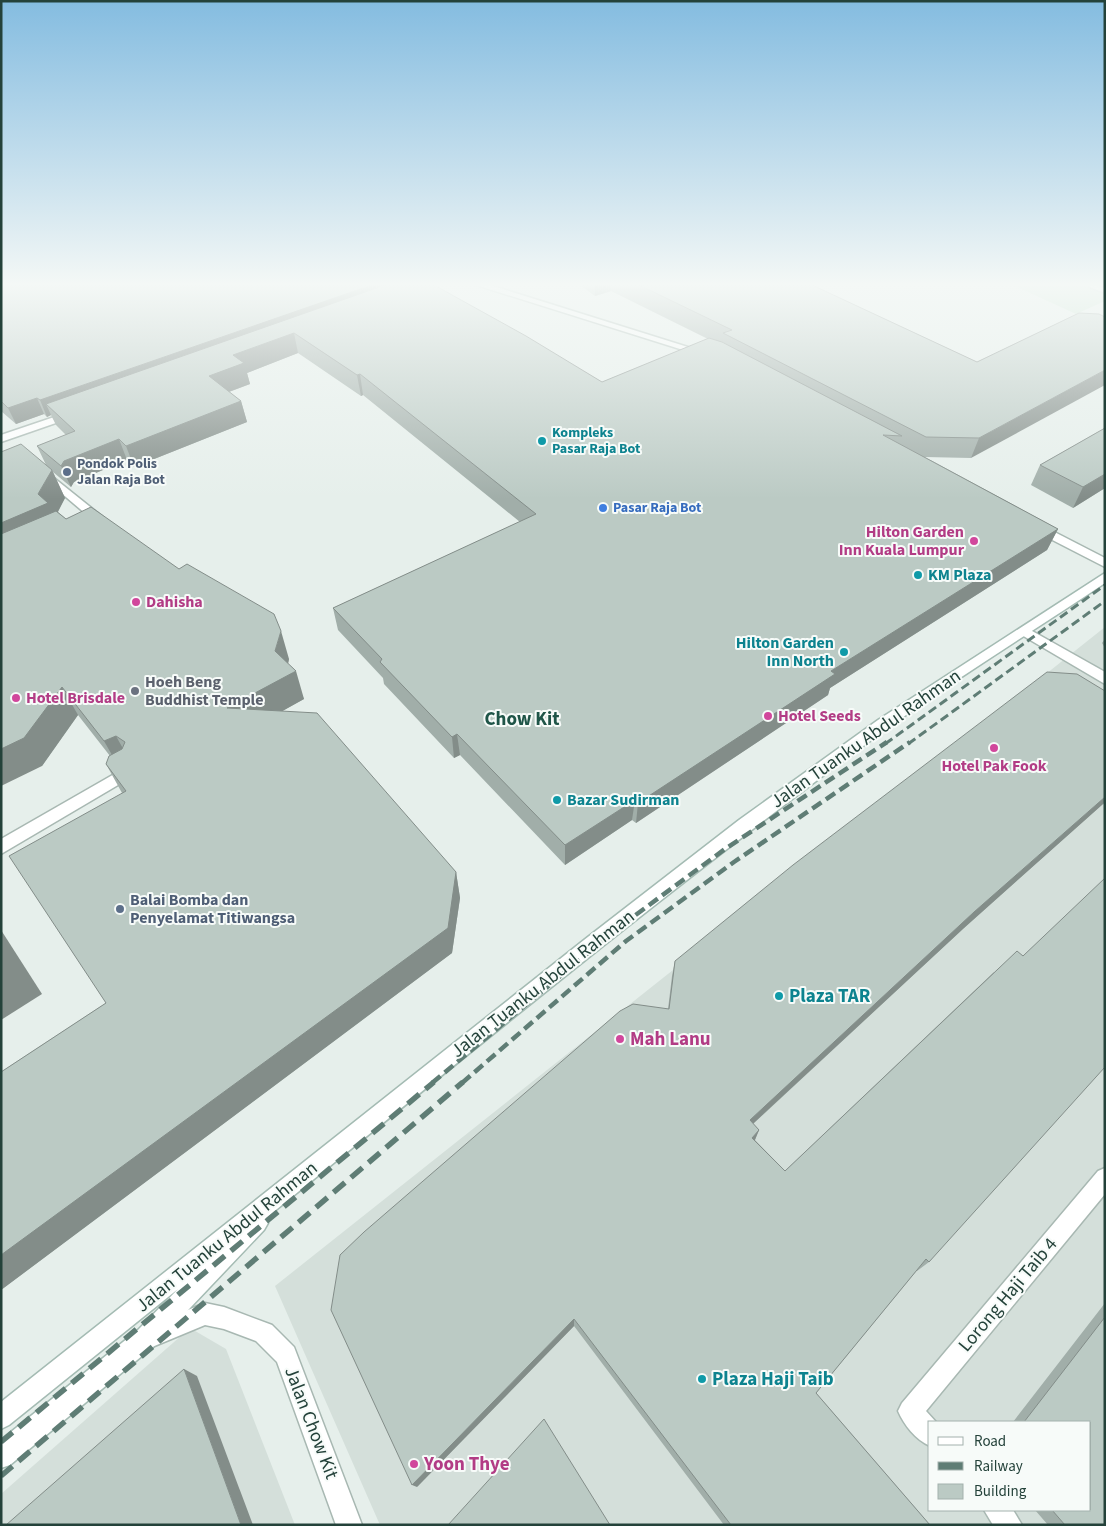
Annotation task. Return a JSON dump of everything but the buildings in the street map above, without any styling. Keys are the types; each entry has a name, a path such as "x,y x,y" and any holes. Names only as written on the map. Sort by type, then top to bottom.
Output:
{"street":[{"path":"1,440 80,411"},
{"path":"1,440 12,445"},
{"path":"34,465 95,522"},
{"path":"1027,522 1105,563"},
{"name":"Jalan Tuanku Abdul Rahman","path":"1,1417 745,824 883,724 1105,577"},
{"path":"1025,631 1105,679"},
{"path":"1,847 130,771"},
{"name":"Lorong Haji Taib 4","path":"928,1432 910,1411 1105,1178"},
{"path":"1,1456 146,1338 298,1180"},
{"name":"Jalan Chow Kit","path":"146,1338 205,1314 224,1318 264,1333 286,1355 349,1525"},
{"path":"997,1511 1010,1525"}],"shaded area":[{"path":"1105,627 1105,1525 380,1525 275,1286"},
{"path":"190,1328 226,1349 295,1525 1,1525 1,1494"}],"railway":[{"path":"885,744 1105,585"},
{"path":"908,744 1105,601"},
{"path":"432,1083 618,928 725,849 887,742"},
{"path":"462,1083 626,941 734,862 910,742"},
{"path":"1,1442 434,1082"},
{"path":"1,1476 463,1082"}],"place":[{"name":"Kompleks Pasar Raja Bot","path":"542,441"},
{"name":"Pondok Polis Jalan Raja Bot","path":"67,472"},
{"name":"Pasar Raja Bot","path":"603,508"},
{"name":"Hilton Garden Inn Kuala Lumpur","path":"974,541"},
{"name":"KM Plaza","path":"918,575"},
{"name":"Dahisha","path":"136,602"},
{"name":"Hilton Garden Inn North","path":"844,652"},
{"name":"Hoeh Beng Buddhist Temple","path":"135,691"},
{"name":"Hotel Brisdale","path":"16,698"},
{"name":"Hotel Seeds","path":"768,716"},
{"name":"Hotel Pak Fook","path":"994,748"},
{"name":"Bazar Sudirman","path":"557,800"},
{"name":"Balai Bomba dan Penyelamat Titiwangsa","path":"120,909"},
{"name":"Plaza TAR","path":"779,996"},
{"name":"Mah Lanu","path":"620,1039"},
{"name":"Plaza Haji Taib","path":"702,1379"},
{"name":"Yoon Thye","path":"414,1464"}],"district":[{"name":"Chow Kit","path":"522,719"}]}
